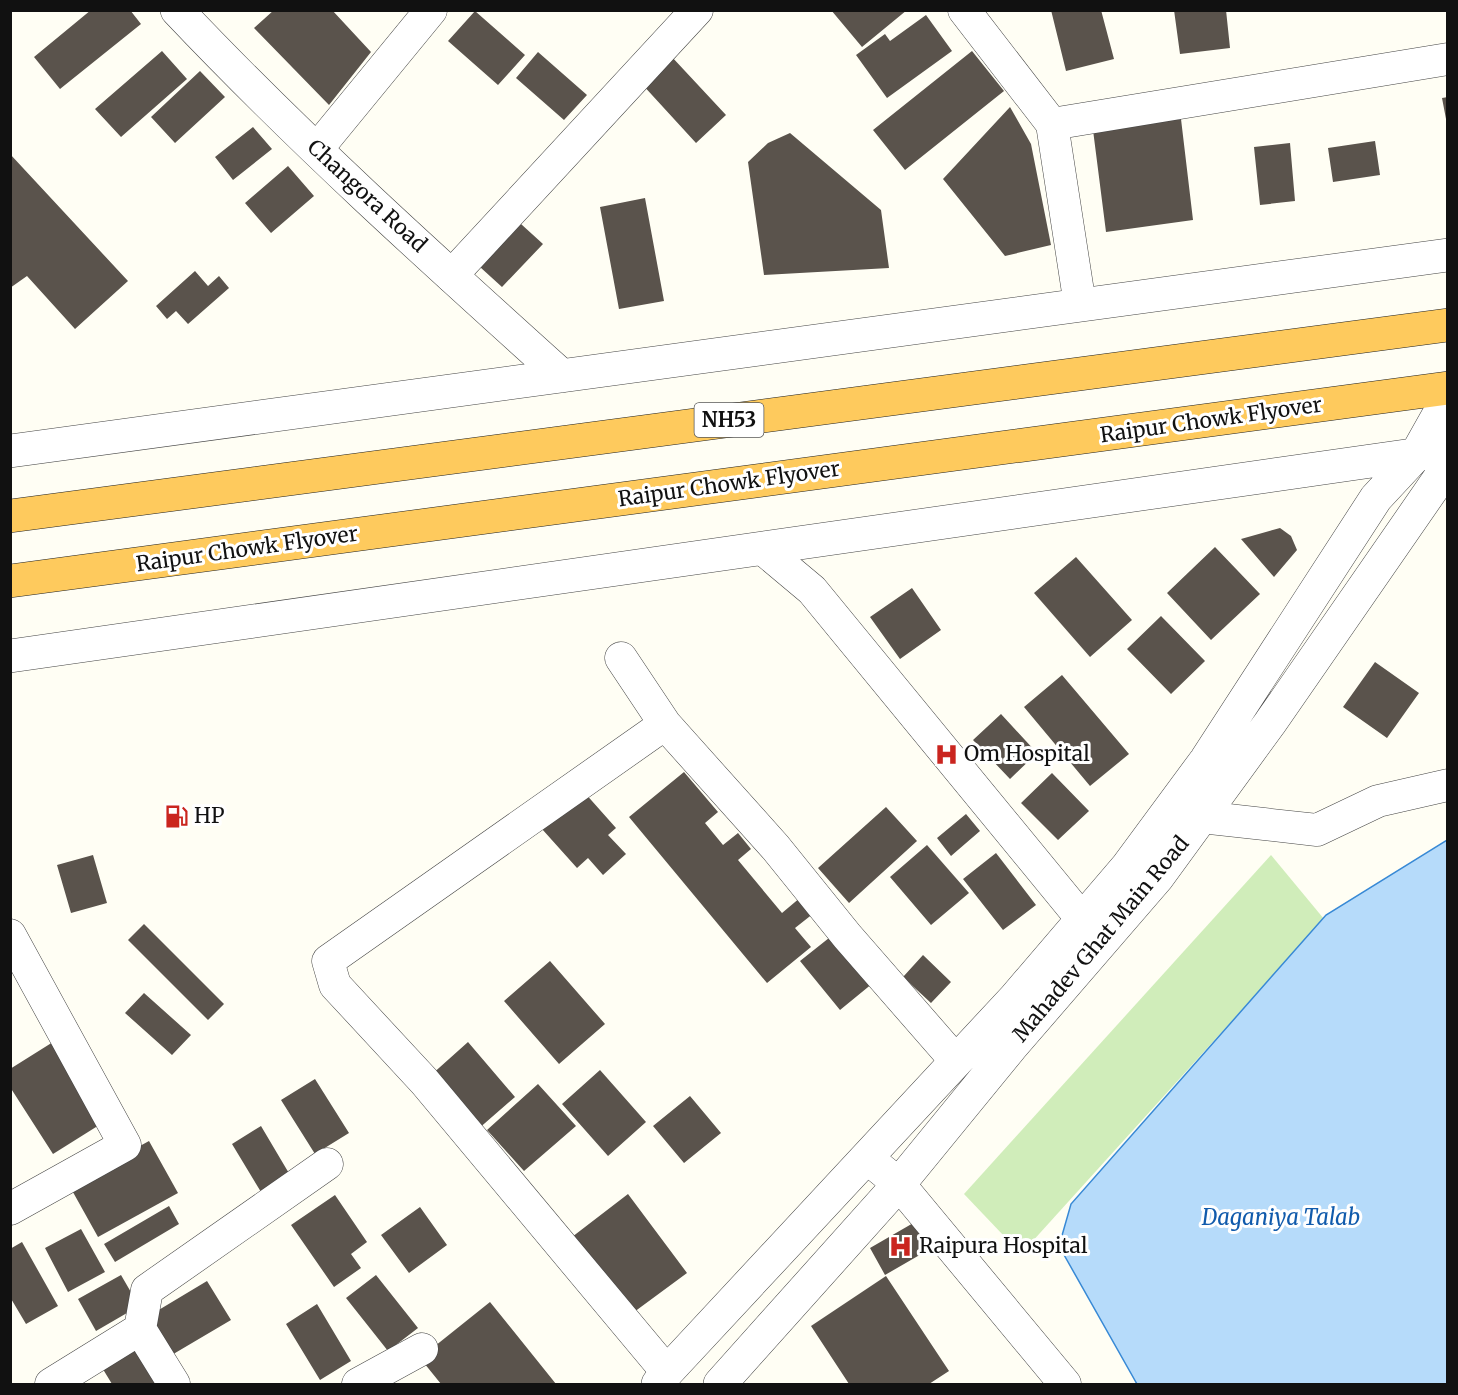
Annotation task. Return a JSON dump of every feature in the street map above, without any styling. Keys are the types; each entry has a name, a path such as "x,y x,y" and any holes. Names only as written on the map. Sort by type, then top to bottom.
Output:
{"highway":[{"name":"NH53","path":"10,516 1448,325"},
{"name":"Raipur Chowk Flyover","path":"10,581 1448,388"}],"street":[{"name":"Changora Road","path":"177,10 237,74 451,276 562,376"},
{"path":"317,149 431,10"},
{"path":"451,276 697,10"},
{"path":"964,10 1052,124 1080,305"},
{"path":"1052,124 1444,52"},
{"path":"10,451 1448,255"},
{"path":"664,724 328,961 336,985 424,1081 662,1378 1015,998 1127,867 1206,760 1376,498 1416,455 1448,398"},
{"path":"10,657 1448,450"},
{"name":"Mahadev Ghat Main Road","path":"720,1384 899,1184 1011,1047 1157,878 1269,723 1448,466"},
{"path":"763,549 812,590 1082,919"},
{"path":"621,658 664,724 776,848 847,936 956,1061"},
{"path":"1201,817 1317,830 1378,801 1448,785"},
{"path":"10,934 125,1145 10,1209"},
{"path":"867,1158 899,1184 1065,1384"},
{"path":"174,1384 140,1329 147,1290 327,1164"},
{"path":"51,1384 140,1329"},
{"path":"358,1384 423,1349"}],"green space":[{"path":"1271,855 1324,919 1021,1254 964,1194"}],"water":[{"name":"Daganiya Talab","path":"1447,840 1447,1384 1137,1384 1059,1246 1071,1204 1326,915"}],"building":[{"path":"91,10 130,10 141,24 60,89 34,57"},
{"path":"274,10 332,10 371,52 329,105 254,28"},
{"path":"831,10 907,10 862,47"},
{"path":"1051,10 1101,10 1114,59 1066,71"},
{"path":"1174,10 1226,10 1230,48 1180,54"},
{"path":"475,11 525,55 498,85 448,41"},
{"path":"926,15 952,51 887,98 856,55 885,34 890,41"},
{"path":"162,51 187,79 121,137 95,109"},
{"path":"972,51 1004,91 905,170 873,130"},
{"path":"538,52 587,95 564,120 516,78"},
{"path":"671,56 726,115 696,143 641,83"},
{"path":"200,71 225,97 175,143 151,117"},
{"path":"1448,97 1448,119 1446,119 1442,98"},
{"path":"1010,107 1031,144 1051,245 1005,256 943,179"},
{"path":"1181,119 1193,220 1106,232 1093,130"},
{"path":"253,127 272,149 233,180 215,157"},
{"path":"790,133 881,210 889,268 764,275 748,162 768,143"},
{"path":"1375,141 1380,175 1333,182 1328,148"},
{"path":"1290,143 1295,201 1260,205 1254,147"},
{"path":"10,154 128,281 75,329 27,276 10,288"},
{"path":"288,166 314,196 271,233 245,203"},
{"path":"645,198 664,301 619,309 600,207"},
{"path":"521,224 543,244 502,287 480,267"},
{"path":"195,271 208,286 219,276 229,288 188,324 176,311 167,319 156,306"},
{"path":"1280,528 1291,536 1297,550 1274,577 1241,539"},
{"path":"1215,547 1260,594 1211,640 1167,593"},
{"path":"1076,557 1132,620 1090,657 1034,593"},
{"path":"912,588 941,630 900,659 870,617"},
{"path":"1161,616 1205,661 1171,694 1127,649"},
{"path":"1375,662 1419,693 1387,738 1343,707"},
{"path":"1062,675 1129,754 1090,786 1024,707"},
{"path":"1001,714 1037,753 1010,779 973,740"},
{"path":"684,772 718,812 705,823 723,845 738,833 751,849 738,860 782,913 801,897 814,913 795,928 811,947 767,983 629,817"},
{"path":"1052,773 1089,811 1058,840 1021,803"},
{"path":"584,792 616,828 608,835 626,854 603,875 588,858 577,868 542,829"},
{"path":"886,807 917,841 849,903 818,868"},
{"path":"966,814 980,831 951,856 937,838"},
{"path":"927,845 969,893 931,925 890,877"},
{"path":"996,853 1036,905 1003,930 963,879"},
{"path":"93,855 107,903 71,913 57,865"},
{"path":"144,924 224,1004 208,1020 128,940"},
{"path":"834,934 873,983 840,1010 800,961"},
{"path":"923,955 951,982 931,1003 903,977"},
{"path":"550,961 605,1024 559,1064 504,1001"},
{"path":"144,993 191,1035 172,1055 125,1013"},
{"path":"53,1042 104,1122 53,1154 10,1087 10,1069"},
{"path":"468,1042 515,1097 477,1130 430,1076"},
{"path":"600,1070 646,1122 608,1156 562,1104"},
{"path":"315,1079 349,1133 315,1154 281,1100"},
{"path":"538,1084 576,1126 524,1171 487,1130"},
{"path":"690,1096 721,1133 684,1163 653,1126"},
{"path":"261,1126 290,1175 261,1192 232,1144"},
{"path":"149,1141 178,1193 98,1237 69,1185"},
{"path":"628,1194 687,1273 630,1315 572,1237"},
{"path":"335,1195 367,1242 351,1254 361,1268 334,1287 291,1225"},
{"path":"169,1206 179,1224 115,1262 104,1244"},
{"path":"420,1207 447,1245 409,1273 381,1235"},
{"path":"915,1222 930,1249 885,1275 870,1248"},
{"path":"81,1229 105,1272 68,1292 45,1248"},
{"path":"22,1242 58,1306 26,1324 10,1297 10,1249"},
{"path":"121,1275 139,1306 96,1331 78,1299"},
{"path":"376,1275 418,1328 388,1351 346,1298"},
{"path":"886,1276 949,1371 929,1384 849,1384 811,1326"},
{"path":"207,1281 231,1320 170,1356 147,1317"},
{"path":"490,1302 556,1384 441,1384 420,1358"},
{"path":"317,1304 351,1361 320,1380 286,1324"},
{"path":"134,1347 156,1384 112,1384 101,1366"}],"place":[{"name":"Om Hospital","path":"946,754"},
{"name":"HP","path":"176,816"},
{"name":"Raipura Hospital","path":"901,1246"}]}
